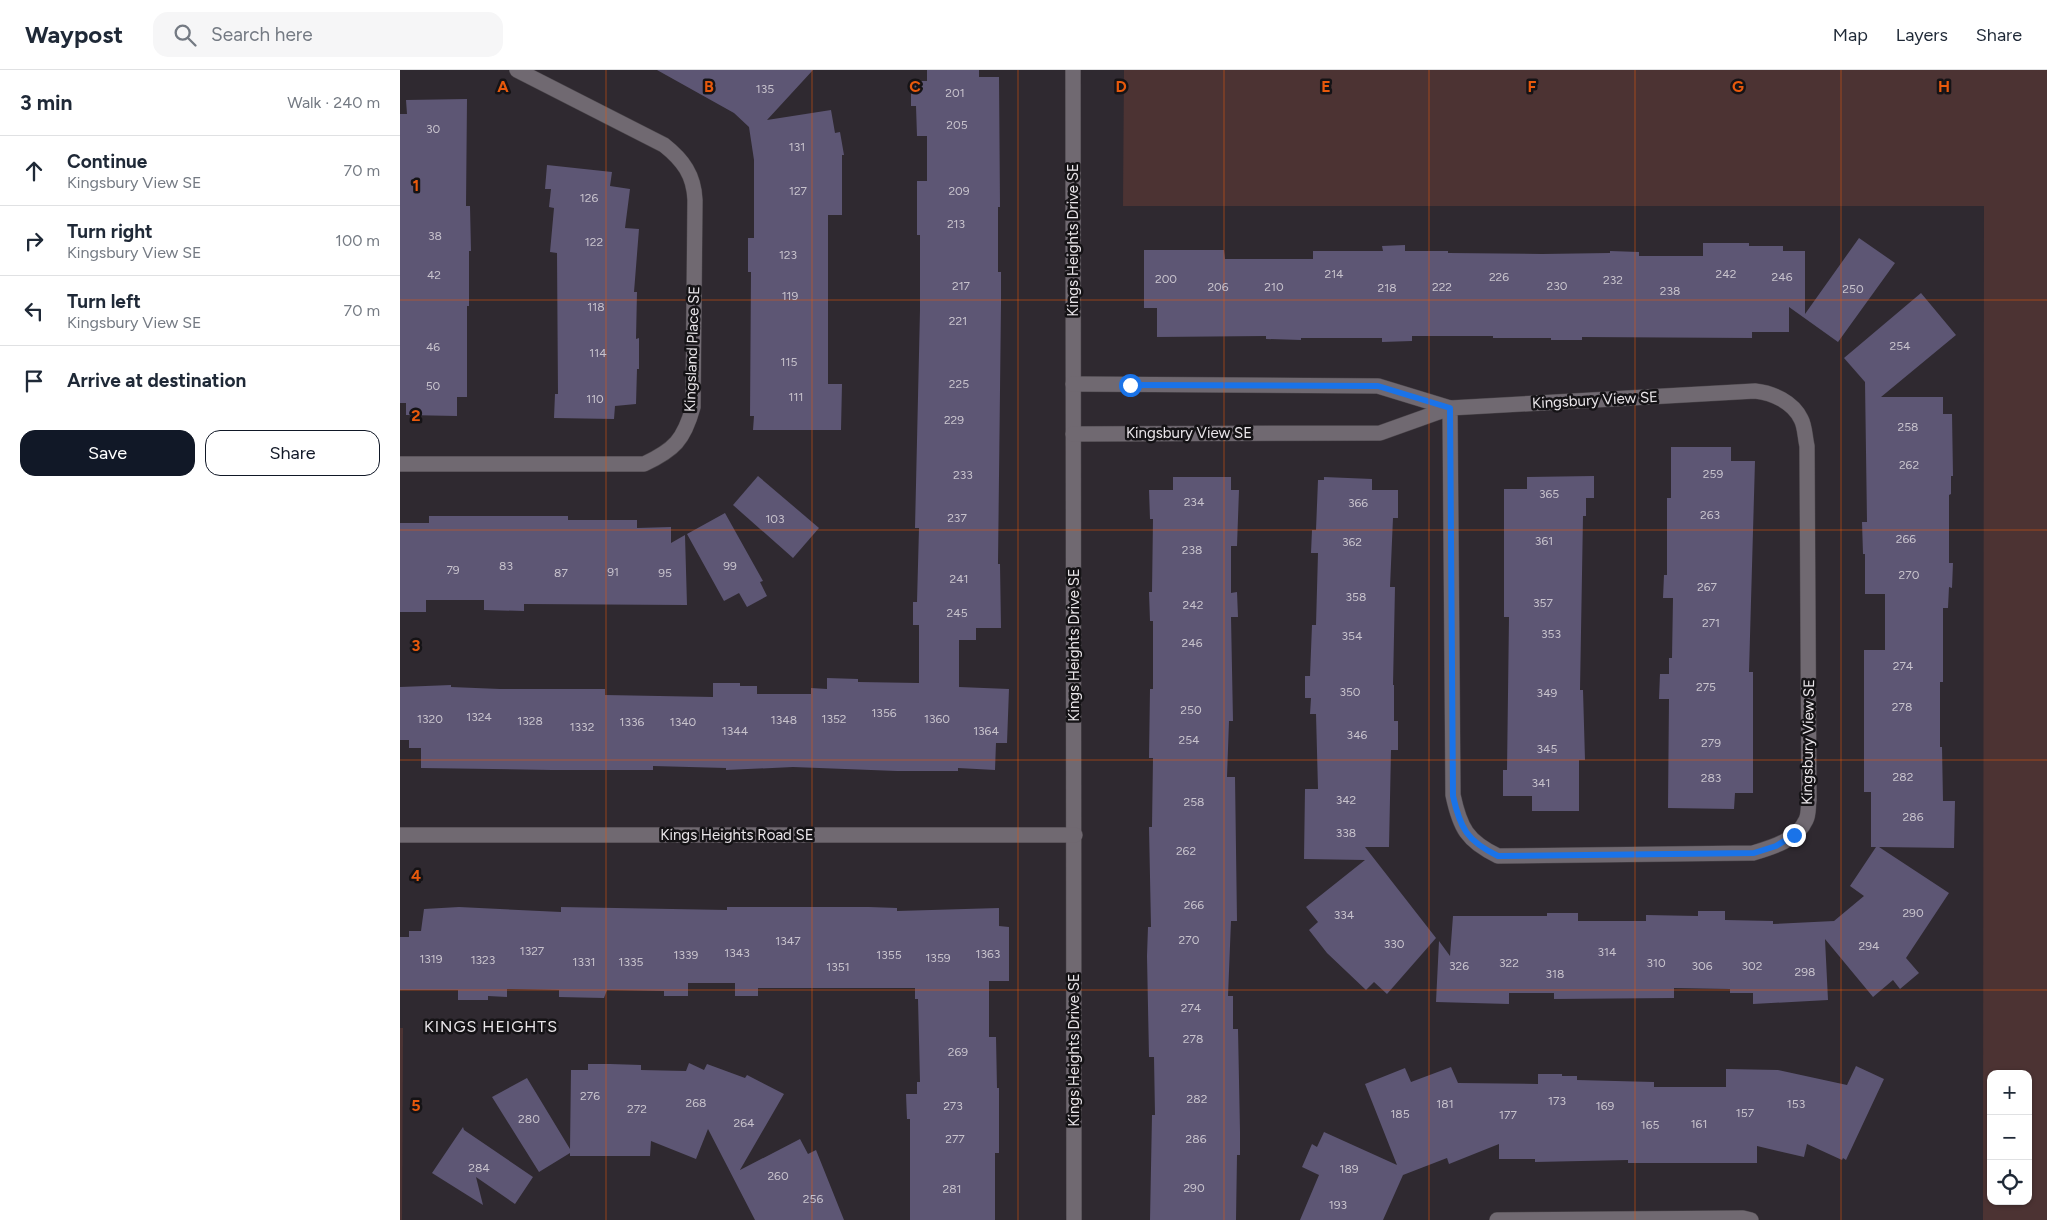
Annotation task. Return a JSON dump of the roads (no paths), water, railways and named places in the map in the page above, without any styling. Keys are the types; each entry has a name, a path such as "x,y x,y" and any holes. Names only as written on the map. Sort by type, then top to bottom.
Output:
{"street":[{"name":"Kingsland Place SE","path":"400,464 644,464 661,456 676,445 687,429 693,407 695,200 694,186 688,170 682,159 664,145 517,70"},
{"name":"Kings Heights Drive SE","path":"1073,70 1074,1220"},
{"name":"Kingsbury View SE","path":"1073,384 1378,386 1450,408"},
{"name":"Kingsbury View SE","path":"1073,434 1380,433 1450,408 1755,391 1771,393 1789,405 1801,419 1807,446 1809,800 1806,820 1794,835 1776,846 1754,853 1498,856 1482,848 1467,835 1458,820 1453,796 1450,408"},
{"name":"Kings Heights Road SE","path":"400,835 1074,835"},
{"path":"1497,1220 1743,1218 1751,1220"}],"district":[{"name":"KINGS HEIGHTS","path":"491,1026"}]}
